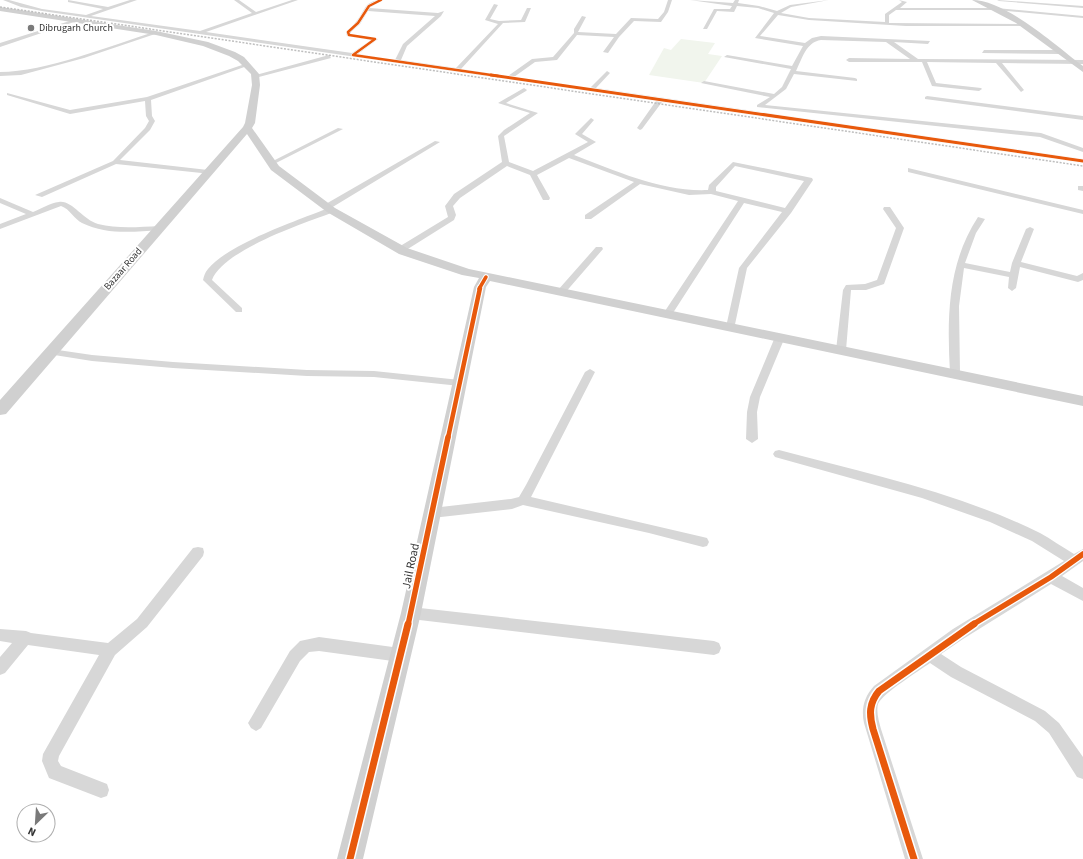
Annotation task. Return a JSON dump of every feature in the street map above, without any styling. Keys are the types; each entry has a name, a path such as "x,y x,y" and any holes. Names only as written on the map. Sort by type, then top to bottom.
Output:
{"main road":[{"path":"978,1 997,9 1023,26 1083,70"},
{"path":"0,9 156,33 184,39 232,54 247,65 255,74 256,85 250,123 247,128 275,168 329,208 362,230 400,250 466,272 486,277 955,373 1083,401"},
{"name":"Bazaar Road","path":"4,405 247,128"},
{"name":"Jail Road","path":"350,859 411,613 480,287 486,277"}],"street":[{"path":"0,1 5,0 42,10 200,34 1083,161"},
{"path":"63,3 72,0 109,9"},
{"path":"85,16 135,0"},
{"path":"236,0 256,14"},
{"path":"184,39 296,0"},
{"path":"353,55 375,40 348,33 357,25 365,9 375,0 381,0"},
{"path":"606,52 617,36 633,19 659,21 666,12 670,0"},
{"path":"692,0 736,2 777,13 809,19 888,24 1023,26"},
{"path":"806,44 758,37 777,13 794,5 827,0"},
{"path":"888,24 887,14 905,2 901,0"},
{"path":"978,1 999,0 1083,7"},
{"path":"705,28 716,10 732,12 736,2"},
{"path":"42,10 57,5"},
{"path":"496,5 488,20 501,22 523,21 529,8"},
{"path":"365,9 439,14"},
{"path":"894,9 997,9 1083,17"},
{"path":"397,62 405,44 445,10"},
{"path":"508,78 534,60 555,59 576,33 576,29 584,17"},
{"path":"0,46 78,20"},
{"path":"457,70 501,22"},
{"path":"0,74 19,74 82,57 156,33"},
{"path":"576,33 617,36"},
{"path":"749,112 776,96 784,88 806,44 817,38 928,42"},
{"path":"887,40 917,61"},
{"path":"984,52 1059,52"},
{"path":"255,76 329,57"},
{"path":"727,57 792,70 855,80"},
{"path":"849,60 1070,60 1083,62"},
{"path":"996,60 1021,90"},
{"path":"924,61 934,85 979,89"},
{"path":"9,94 70,112 148,99 170,90 247,65"},
{"path":"591,90 607,73"},
{"path":"704,83 776,96"},
{"path":"506,164 501,136 506,131 535,112 501,103 524,90"},
{"path":"927,98 1083,118"},
{"path":"39,195 115,162 148,129 152,121 149,116 148,99"},
{"path":"640,128 660,100"},
{"path":"760,106 1041,135 1083,150"},
{"path":"533,174 593,142 578,134 591,120"},
{"path":"272,163 340,129"},
{"path":"239,310 207,280 206,275 211,268 223,258 262,238 329,208 437,142"},
{"path":"568,155 638,182 689,193 712,192 788,211"},
{"path":"115,162 208,172"},
{"path":"506,164 533,174 546,198"},
{"path":"400,250 451,218 452,215 449,206 456,196 506,164"},
{"path":"712,192 712,187 732,164 809,180 788,211 743,268 731,327"},
{"path":"911,170 1083,212"},
{"path":"588,217 638,182"},
{"path":"0,200 32,214"},
{"path":"668,314 742,200"},
{"path":"0,227 55,205 64,204 78,214 84,221 101,226 111,228 159,228"},
{"path":"841,350 847,290 849,287 866,287 881,282 889,254 900,228 887,209"},
{"path":"955,373 952,336 954,288 972,233 981,218"},
{"path":"1012,288 1016,263 1030,229"},
{"path":"561,292 599,249"},
{"path":"1016,263 1078,279 1083,276"},
{"path":"960,266 967,265 1014,275"},
{"path":"752,439 752,412 754,397 780,337"},
{"path":"50,352 92,358 173,365 308,373 374,374 460,383"},
{"path":"522,500 531,488 590,372"},
{"path":"779,454 903,488 987,517 1036,537 1078,557 1051,577 958,634 879,691 872,699 868,712 914,859"},
{"path":"429,528 522,500 649,528 703,542"},
{"path":"101,790 55,772 50,761 51,754 110,650 142,623 198,552"},
{"path":"1051,577 1083,594"},
{"path":"411,613 714,648"},
{"path":"0,635 26,637 110,650"},
{"path":"0,668 26,637"},
{"path":"256,723 295,656 304,646 319,644 400,655"},
{"path":"935,651 956,672 1040,716 1054,728 1083,771"}],"shaded area":[{"path":"681,39 715,43 708,54 722,56 704,83 649,75 664,48 671,50"}],"railway":[{"path":"0,7 1083,166"}],"cycle path":[{"path":"381,0 372,3 366,8 356,26 348,32 349,35 375,39 353,55 1083,161"},
{"path":"350,859 411,613 480,287 486,277"},
{"path":"914,859 873,729 870,713 872,700 879,691 958,634 1051,577 1083,554"}],"place":[{"name":"Dibrugarh Church","path":"31,28"}]}
